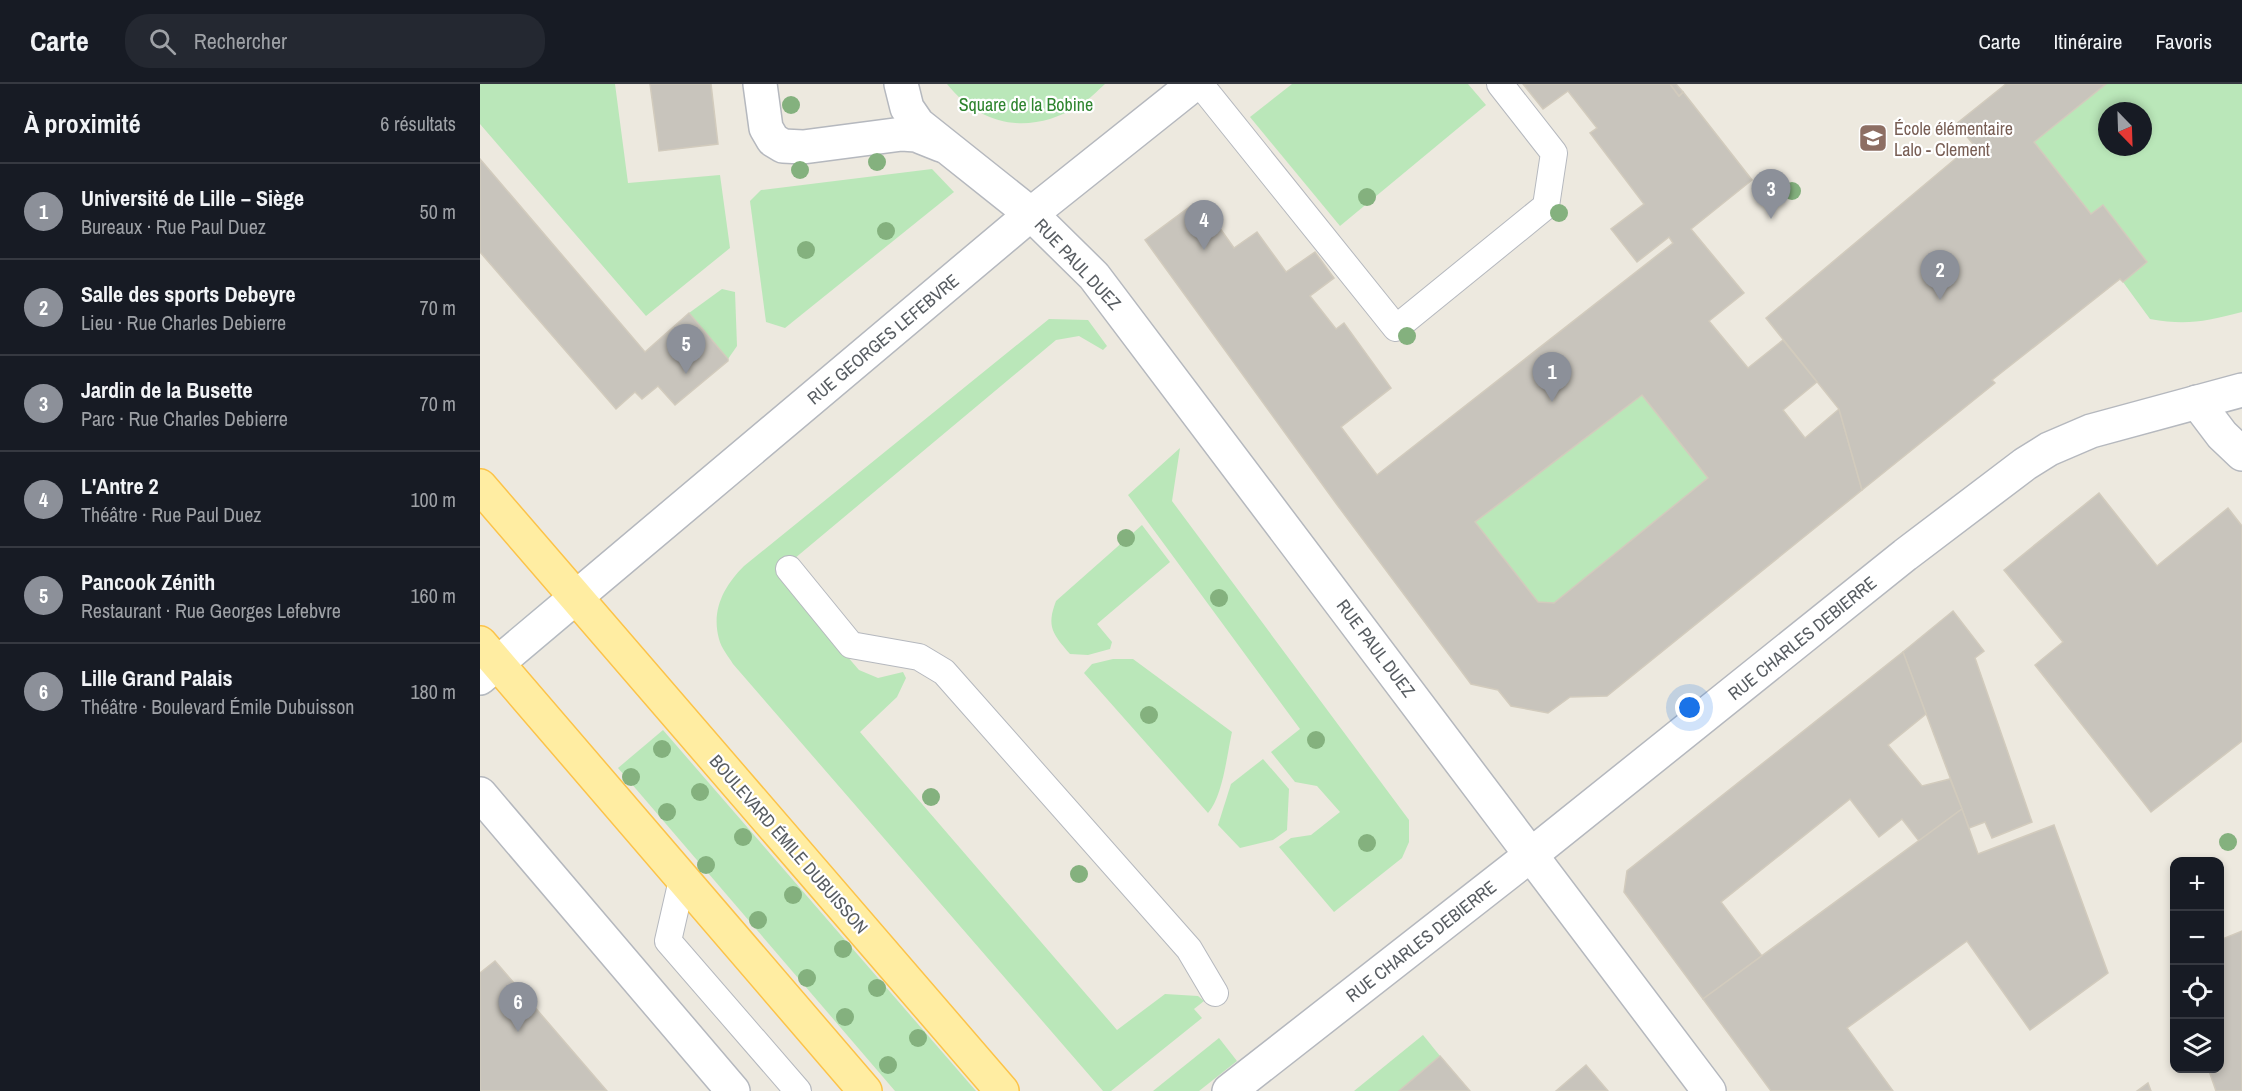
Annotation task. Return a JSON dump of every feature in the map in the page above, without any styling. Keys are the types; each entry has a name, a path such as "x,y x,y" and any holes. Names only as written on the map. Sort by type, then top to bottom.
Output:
{"main road":[{"name":"BOULEVARD ÉMILE DUBUISSON","path":"480,486 1002,1091"},
{"path":"486,662 682,880 865,1091"}],"street":[{"path":"760,84 766,128 773,140 783,146 803,147 902,135 916,135 946,146"},
{"name":"RUE PAUL DUEZ","path":"901,84 907,108 918,124 1031,214 1094,276 1709,1091"},
{"name":"RUE GEORGES LEFEBVRE","path":"486,662 575,598 1031,214 1194,84"},
{"name":"RUE CHARLES DEBIERRE","path":"1229,1091 1532,854 1896,563 2025,464 2049,449 2091,431 2242,390"},
{"path":"2197,402 2222,435 2242,454"},
{"path":"480,794 733,1091"}],"lane":[{"path":"1200,84 1396,328 1546,206 1554,153 1500,84"},
{"path":"789,569 851,645 919,657 944,672 1189,949 1215,993"},
{"path":"682,880 668,941 798,1091"}],"green space":[{"path":"480,84 615,84 628,183 720,175 730,248 646,316 480,124"},
{"name":"Square de la Bobine","path":"947,84 1105,84 1090,98 1062,115 1044,121 1026,123 992,118 961,99"},
{"path":"1292,84 1468,84 1486,105 1340,226 1250,117"},
{"path":"2106,84 2242,84 2242,312 2196,322 2150,319 2123,282 2147,262 2103,205 2091,214 2034,142"},
{"path":"932,169 954,192 785,328 766,322 750,201 761,190"},
{"path":"722,289 735,292 737,346 728,359 689,313"},
{"path":"1049,319 1088,320 1107,346 1103,350 1079,336 1056,340 776,574 859,670 878,678 903,672 906,678 897,697 860,732 1117,1030 1165,994 1198,996 1204,1001 1194,1009 1202,1018 1111,1091 1103,1091 733,664 721,646 717,628 721,599 725,590 744,566"},
{"path":"1642,395 1708,478 1554,603 1538,602 1475,522"},
{"path":"1180,448 1172,501 1409,820 1409,842 1402,858 1334,912 1279,847 1291,838 1311,835 1340,812 1317,786 1295,782 1271,752 1300,729 1128,495"},
{"path":"1142,525 1170,562 1097,624 1112,642 1110,649 1088,655 1070,654 1053,630 1052,617 1056,601"},
{"path":"1113,659 1133,659 1232,732 1221,786 1208,813 1084,673 1092,664"},
{"path":"663,730 976,1091 895,1091 618,768"},
{"path":"1263,759 1289,789 1287,830 1273,840 1240,848 1218,825 1231,784"},
{"path":"1423,1035 1440,1056 1399,1091 1354,1091"},
{"path":"1219,1038 1237,1061 1199,1091 1153,1091"}],"building":[{"path":"650,84 711,84 718,144 659,151"},
{"path":"1523,84 1670,84 1679,96 1683,92 1752,180 1691,229 1744,293 1709,321 1748,368 1783,340 1817,382 1783,410 1805,438 1839,409 1862,490 1607,696 1570,697 1548,713 1511,706 1498,690 1471,684 1338,506 1145,240 1192,205 1204,222 1212,217 1234,248 1257,232 1286,272 1315,252 1334,278 1310,296 1336,329 1344,323 1391,388 1341,427 1377,475 1673,243 1669,237 1637,262 1611,229 1644,204 1590,133 1597,128 1568,91 1543,109","holes":["1642,395 1708,478 1554,603 1538,602 1475,522"]},
{"path":"1670,84 1676,84 1683,92 1679,96"},
{"path":"2006,84 2106,84 2034,142 2091,214 2103,205 2147,262 2123,282 2120,279 1992,380 1995,383 1862,490 1839,409 1766,318 1973,144 1960,128 1953,134 1950,129"},
{"path":"480,159 645,352 689,313 728,361 675,405 658,386 642,399 635,392 616,409 480,252"},
{"path":"2099,493 2157,566 2228,508 2242,526 2242,741 2151,812 2035,665 2063,642 2004,570"},
{"path":"1953,611 1984,651 1975,658 2032,822 1992,838 1985,822 1969,828 1903,652"},
{"path":"1903,652 1926,714 1888,745 1922,786 1950,779 1962,809 1919,841 1902,819 1879,837 1850,799 1721,902 1762,956 1703,999 1624,892 1627,871"},
{"path":"1962,809 1978,854 2054,825 2108,973 2030,1030 1967,941 1847,1028 1893,1091 1771,1091 1703,999"},
{"path":"2242,931 2242,1091 2216,1091 2210,1073 2224,1073 2224,938"},
{"path":"495,961 607,1091 480,1091 480,973"},
{"path":"1440,1056 1470,1091 1399,1091"},
{"path":"1586,1065 1608,1091 1556,1091"},
{"path":"2148,1083 2151,1091 2137,1091"}],"place":[{"name":"École élémentaire Lalo - Clement","path":"1873,138"},
{"name":"Jardin de la Busette","path":"1771,219"},
{"name":"L'Antre 2","path":"1204,250"},
{"name":"Salle des sports Debeyre","path":"1940,300"},
{"name":"Pancook Zénith","path":"686,374"},
{"name":"Université de Lille − Siège","path":"1552,402"},
{"name":"Lille Grand Palais","path":"518,1032"}]}
